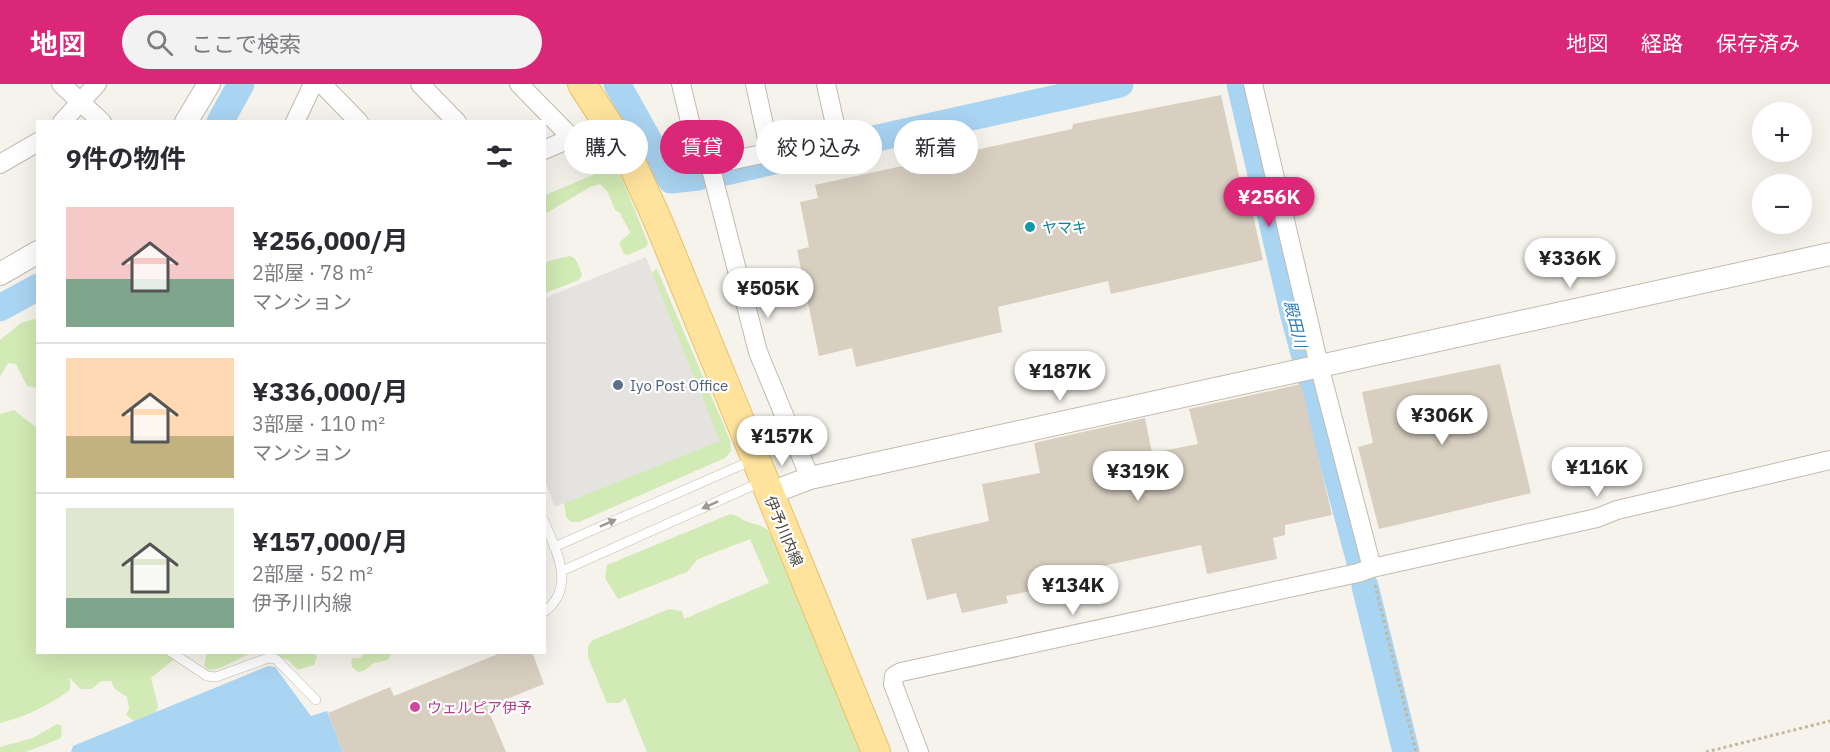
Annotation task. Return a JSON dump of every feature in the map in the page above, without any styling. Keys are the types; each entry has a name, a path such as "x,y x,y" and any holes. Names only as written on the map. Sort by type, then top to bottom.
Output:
{"main road":[{"name":"伊予川内線","path":"582,84 607,120"},
{"name":"伊予川内線","path":"635,174 655,212 876,752"}],"street":[{"path":"61,84 100,120"},
{"path":"64,120 97,84"},
{"path":"187,120 209,84"},
{"path":"296,120 313,84"},
{"path":"322,84 357,120"},
{"path":"420,84 455,120"},
{"path":"519,84 564,130"},
{"path":"681,84 690,120"},
{"path":"754,84 762,120"},
{"path":"826,84 834,120"},
{"path":"1253,84 1319,365 1372,568"},
{"path":"546,149 564,141"},
{"path":"0,164 36,143"},
{"path":"712,174 758,352 810,478"},
{"path":"0,274 36,253"},
{"path":"762,478 810,478 1830,254"},
{"path":"919,752 893,684 894,676 900,672 1358,573 1597,518 1617,510 1830,460"}],"lane":[{"path":"551,546 762,478"},
{"path":"564,570 762,478"},
{"path":"546,528 551,546 564,570 558,597 546,610"},
{"path":"174,654 207,676 216,677 268,658 276,659 316,700"}],"path":[{"path":"1372,568 1391,660 1416,752"},
{"path":"1706,752 1830,721"}],"green space":[{"path":"595,174 619,174 648,243 646,247 628,255 624,254 619,243 630,233 620,213 615,210 607,191 600,184 590,187 546,213 546,195"},
{"path":"570,256 575,259 582,275 579,280 546,293 546,262"},
{"path":"657,269 730,440 731,451 725,458 579,522 571,522 566,517 564,504 654,270"},
{"path":"36,320 36,388 27,386 16,364 8,363 0,377 0,340 21,323"},
{"path":"14,410 36,427 36,654 181,654 151,678 158,706 156,712 134,721 126,715 129,708 127,697 115,689 111,681 101,681 92,689 80,689 70,678 70,690 28,714 0,723 0,414"},
{"path":"730,514 764,527 772,536 862,752 647,752 625,698 619,703 607,703 588,657 588,646 593,640 669,609 682,611 684,619 769,583 750,539 698,559 687,572 618,599 605,578 607,565"},
{"path":"207,654 252,654 220,668 208,670 204,666"},
{"path":"268,654 315,654 317,657 314,665 298,670 288,660"},
{"path":"364,654 391,654 388,660 374,663 364,671 358,672 352,667 351,660 360,658"},
{"path":"57,724 62,726 61,738 26,752 0,752 0,747 33,738"}],"shaded area":[{"path":"646,257 720,441 555,507 546,484 546,298"}],"water":[{"path":"268,666 275,667 311,716 327,711 343,752 71,752 73,746"}],"building":[{"name":"ヤマキ","path":"1221,95 1246,207 1251,206 1263,260 1111,294 1108,281 998,307 1002,332 856,367 852,348 819,356 797,250 809,247 800,202 818,198 815,185 865,174 882,174 882,170 894,168 894,174 978,174 978,149 1072,129 1073,124"},
{"path":"1500,364 1531,493 1379,529 1358,447 1373,443 1362,392"},
{"path":"1301,384 1332,515 1285,525 1285,535 1273,538 1277,559 1207,574 1201,545 1056,576 1058,585 1006,596 1008,603 962,613 956,593 927,600 911,539 989,521 982,484 1040,473 1034,443 1145,418 1152,453 1198,444 1189,409"},
{"name":"ウェルピア伊予","path":"498,654 533,654 544,684 487,707 506,752 343,752 328,713 390,687 394,696"}],"waterway":[{"path":"221,120 241,84"},
{"name":"殿田川","path":"617,84 671,180 698,177"},
{"name":"殿田川","path":"744,168 1120,84"},
{"name":"殿田川","path":"1240,84 1294,316 1360,562"},
{"path":"0,308 36,288"},
{"name":"殿田川","path":"1365,586 1406,752"}],"place":[{"name":"ヤマキ","path":"1030,227"},
{"name":"Iyo Post Office","path":"618,385"},
{"name":"ウェルピア伊予","path":"415,707"}]}
